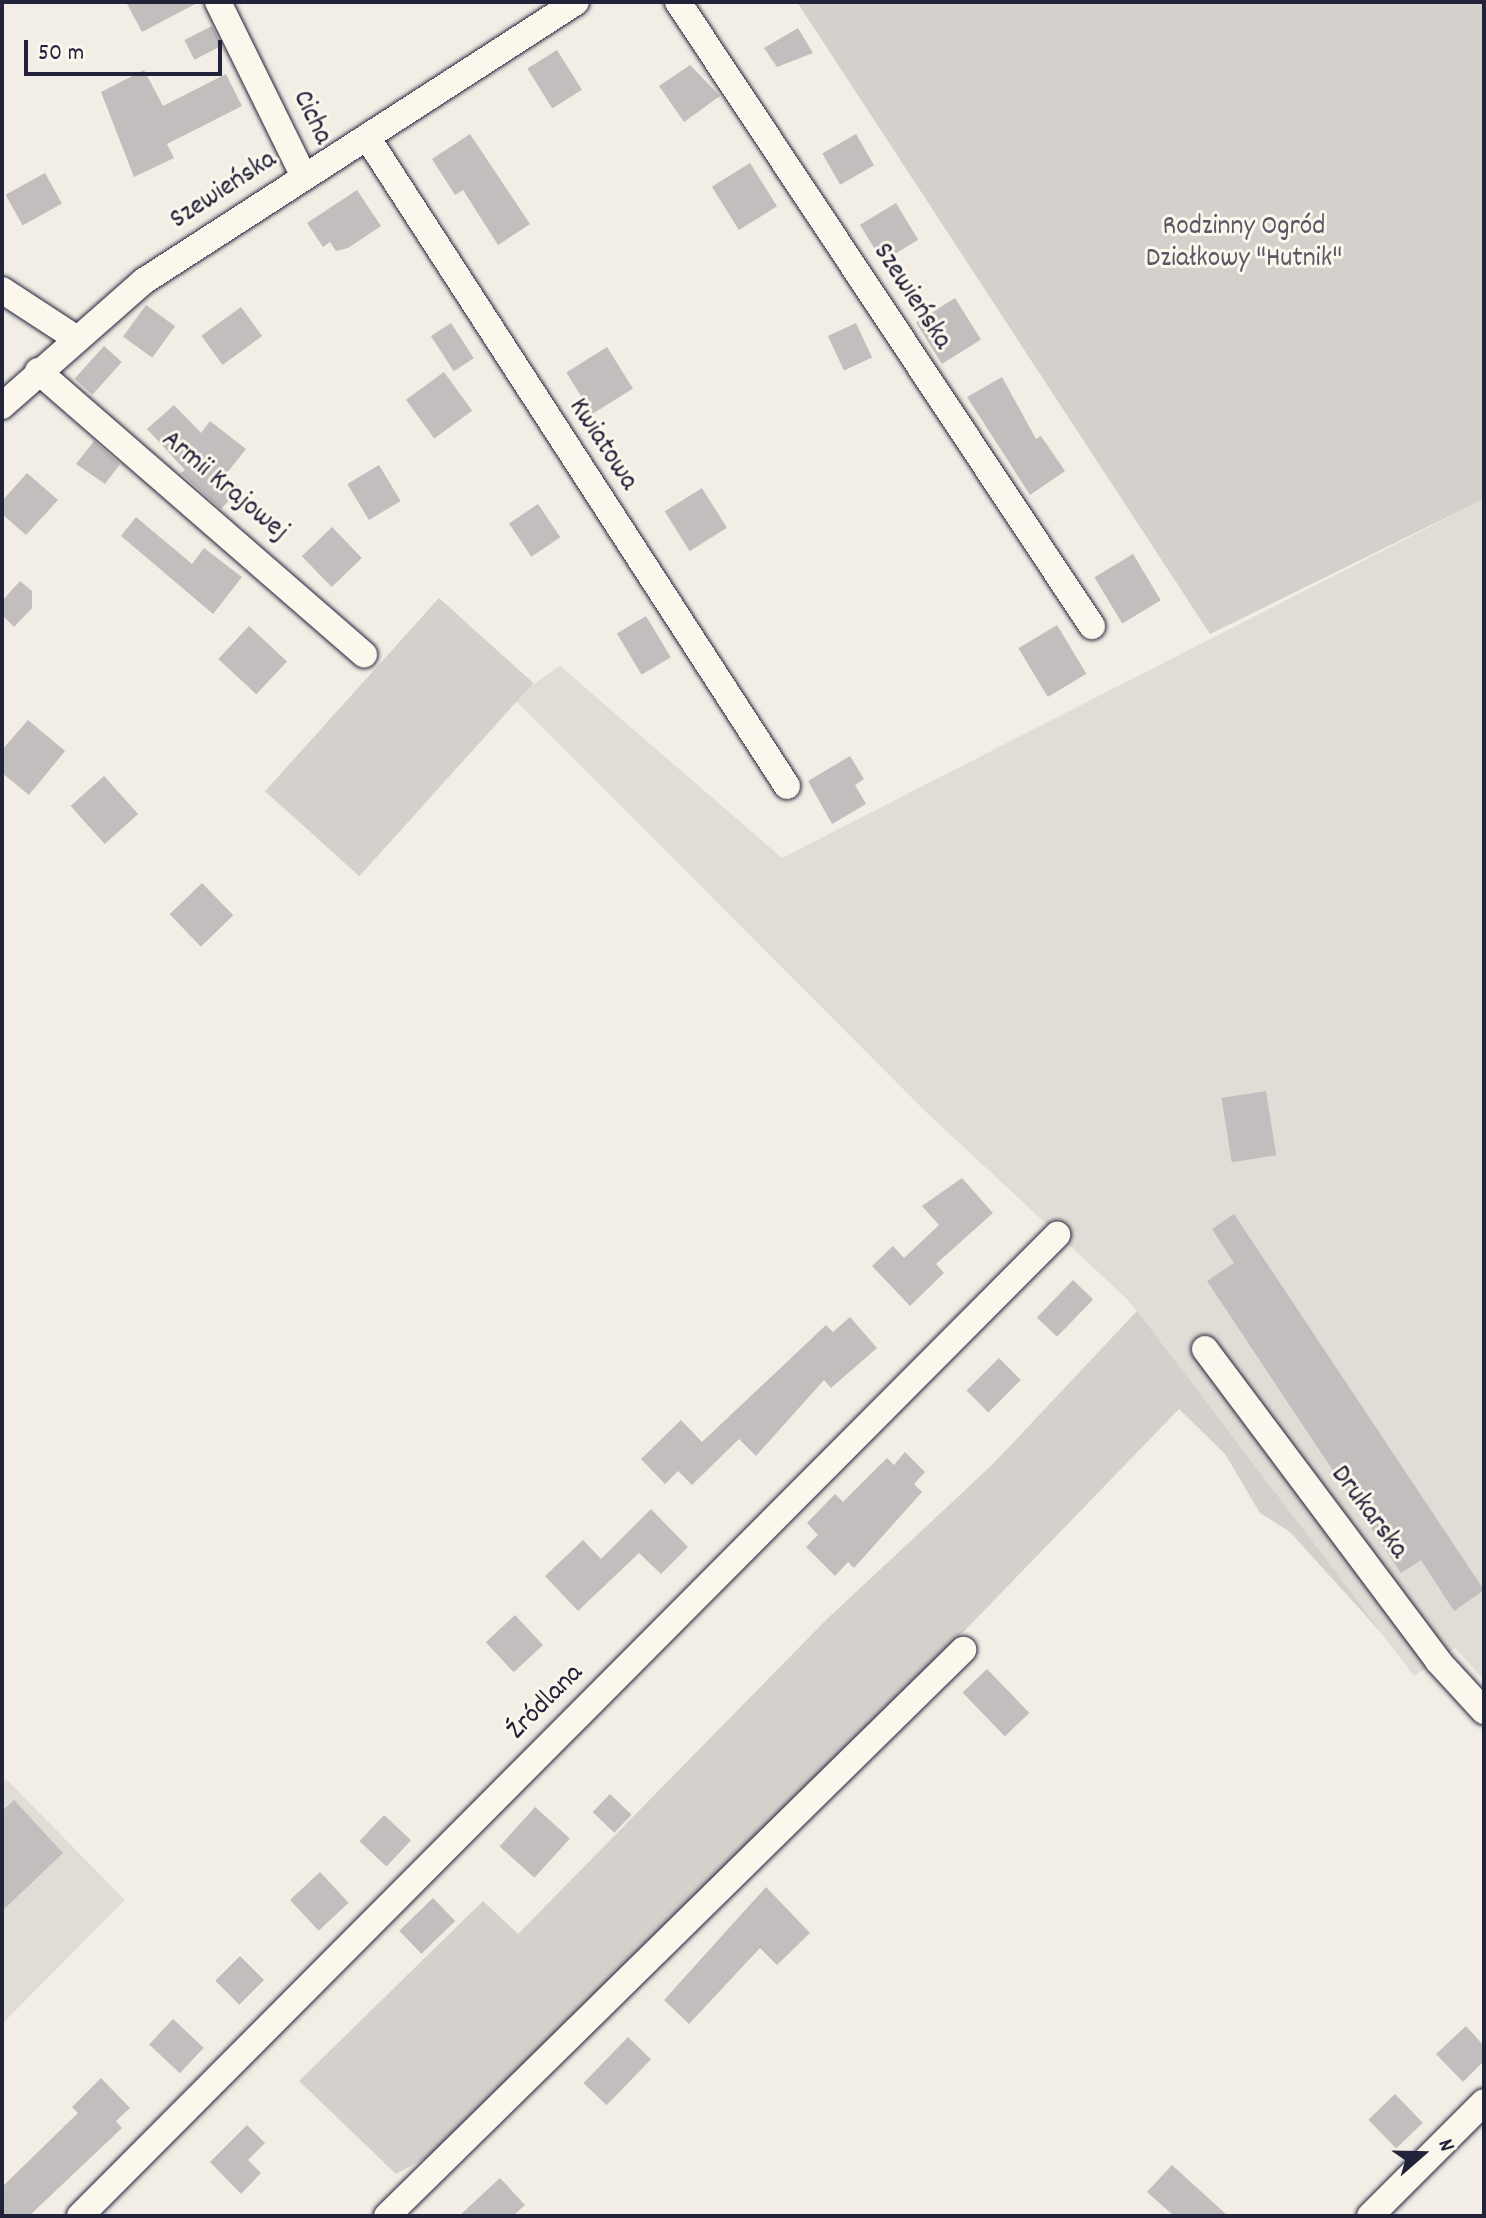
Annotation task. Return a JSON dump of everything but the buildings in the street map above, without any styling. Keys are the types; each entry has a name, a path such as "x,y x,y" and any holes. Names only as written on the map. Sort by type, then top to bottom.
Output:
{"street":[{"name":"Cicha","path":"218,2 304,177"},
{"name":"Szewieńska","path":"74,337 144,281 576,2"},
{"name":"Szewieńska","path":"678,2 1092,626"},
{"name":"Kwiatowa","path":"367,137 787,786"},
{"path":"2,290 74,337 2,406"},
{"name":"Armii Krajowej","path":"38,371 364,654"},
{"name":"Źródlana","path":"80,2216 1057,1235"},
{"name":"Drukarska","path":"1205,1349 1438,1661 1484,1711"},
{"path":"387,2216 963,1650"},
{"path":"1370,2216 1484,2102"}],"shaded area":[{"path":"1484,499 1484,1680 1455,1648 1414,1676 1127,1299 925,1111 513,698 560,666 782,858"},
{"path":"6,1779 125,1900 2,2024 2,1784"}],"green space":[{"name":"Rodzinny Ogród Działkowy \"Hutnik\"","path":"797,2 1484,2 1484,499 1210,634"},
{"path":"439,598 533,683 359,876 265,791"},
{"path":"1137,1311 1385,1637 1290,1532 1260,1513 1225,1454 1179,1409 831,1769 500,2099 426,2158 396,2174 299,2081 483,1901 518,1934 826,1620 992,1465"}]}
